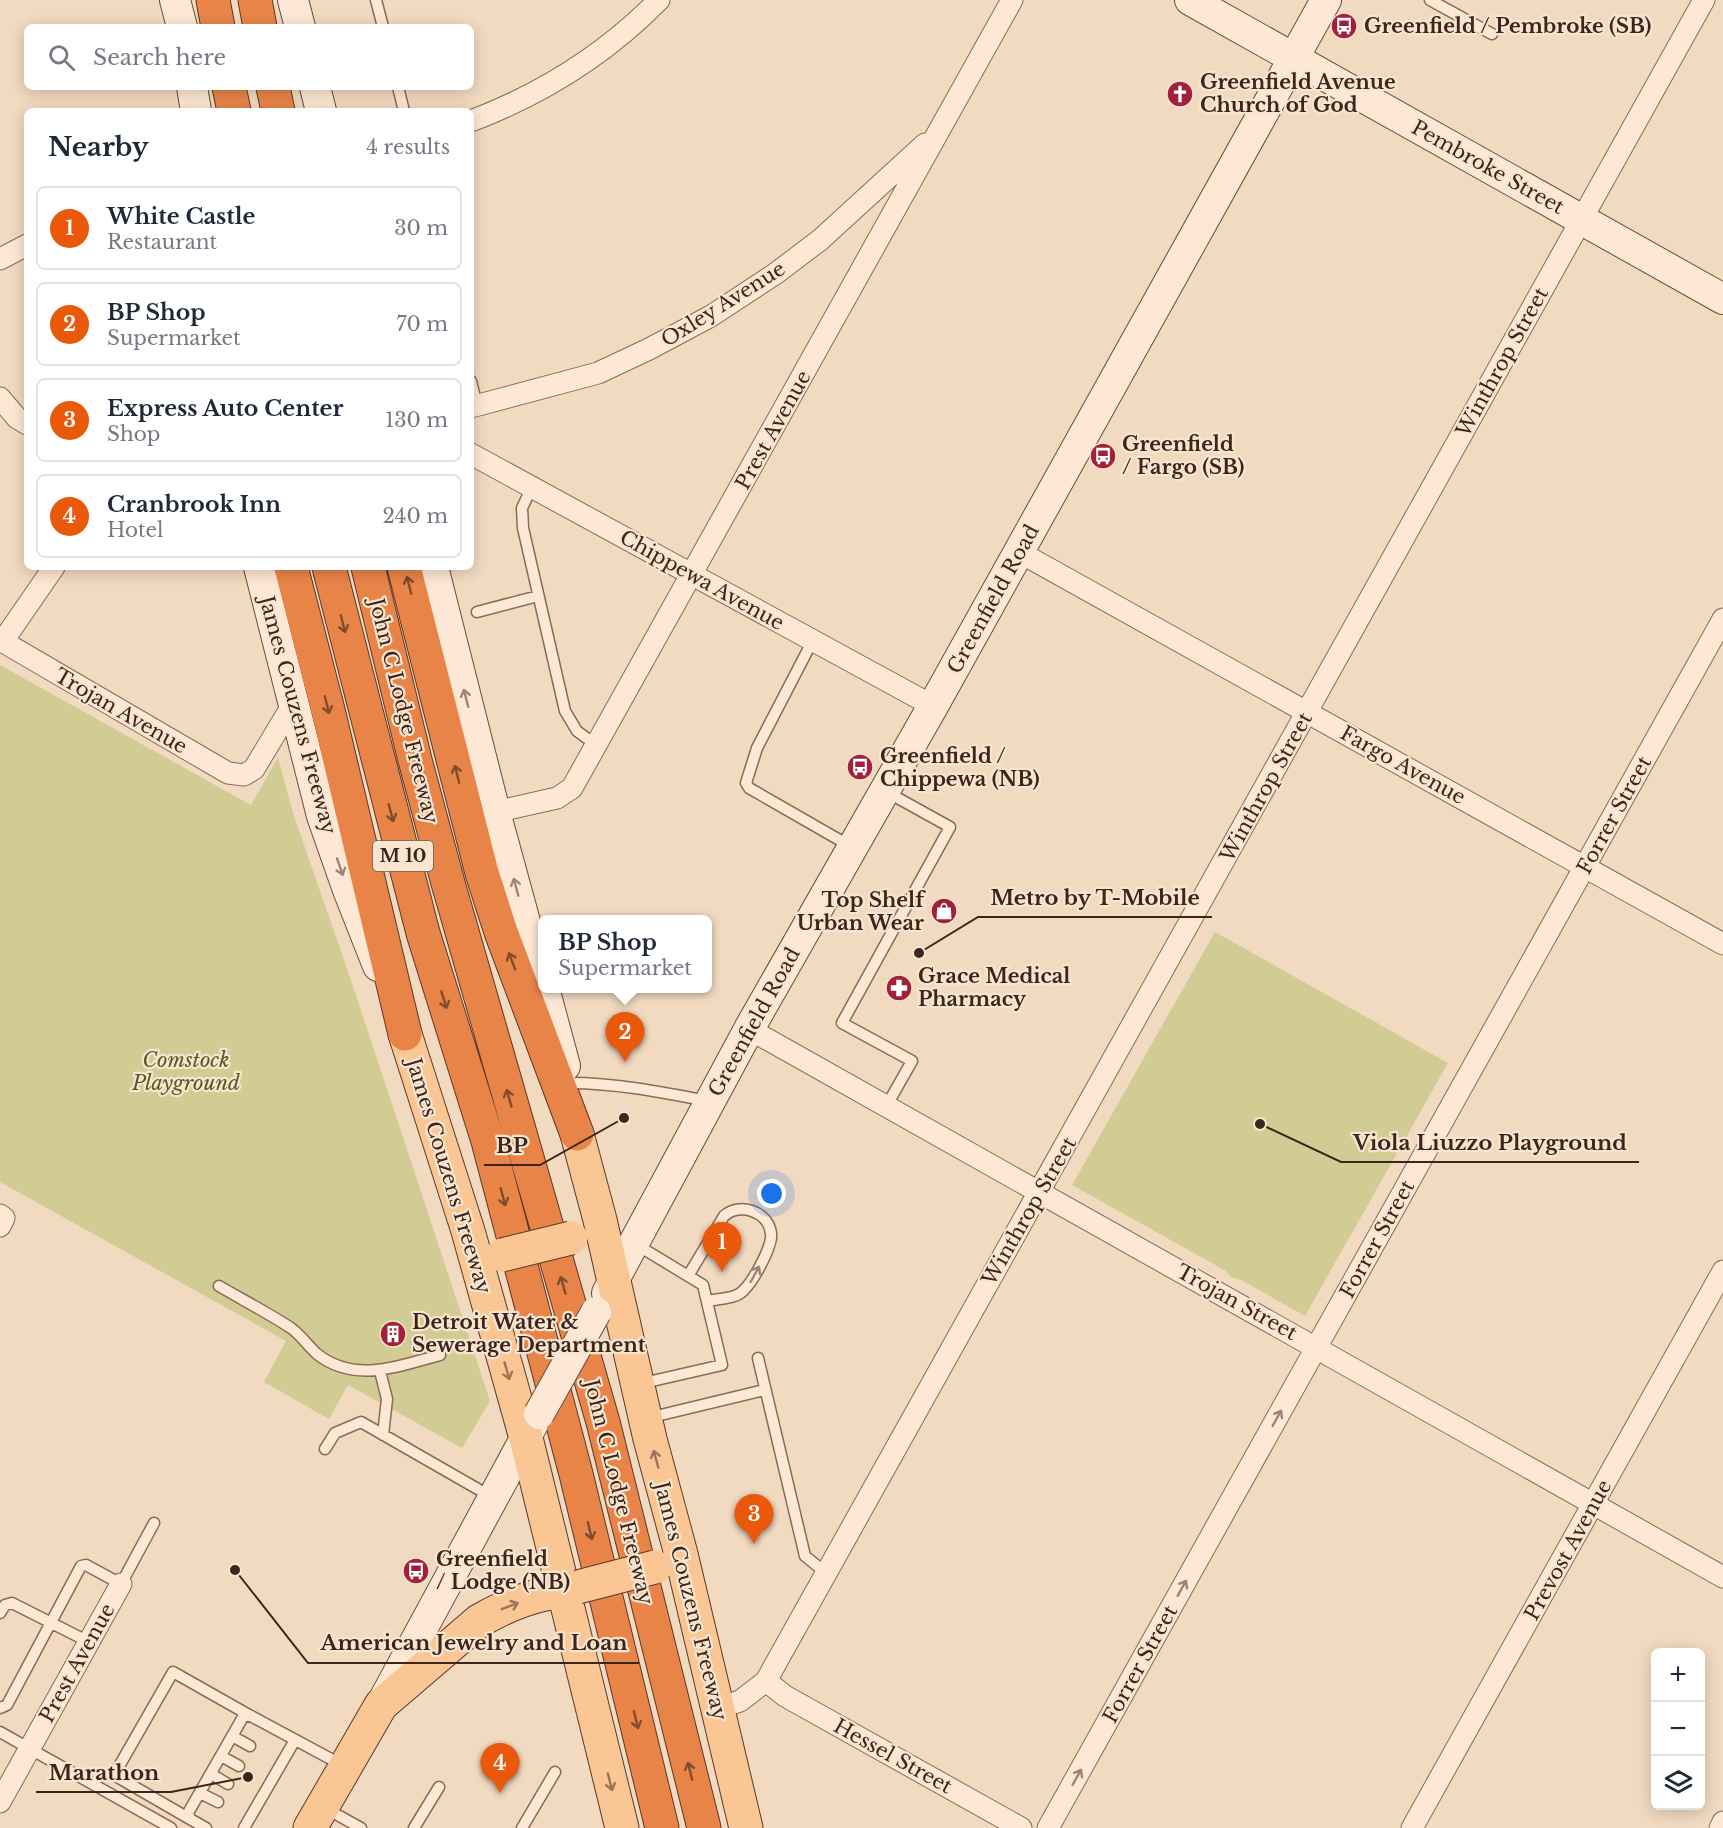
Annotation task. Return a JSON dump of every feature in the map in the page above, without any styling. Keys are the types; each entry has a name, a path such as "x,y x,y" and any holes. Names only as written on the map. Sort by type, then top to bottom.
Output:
{"highway":[{"path":"213,0 217,24"},
{"path":"255,0 259,24"},
{"path":"230,90 233,108"},
{"path":"274,90 277,108"},
{"path":"292,570 328,710 405,1034"},
{"name":"John C Lodge Freeway","path":"330,570 423,933 488,1141 576,1474 663,1828"},
{"name":"John C Lodge Freeway","path":"369,570 412,749 448,883 603,1422 704,1828"},
{"path":"405,570 482,873 501,932 577,1134"}],"main road":[{"path":"175,0 181,24"},
{"path":"293,0 299,24"},
{"name":"Pembroke Street","path":"1190,0 1723,299"},
{"name":"Greenfield Road","path":"316,1817 381,1705 615,1279 749,1029 933,706 1326,0"},
{"path":"192,90 196,108"},
{"path":"316,90 320,108"},
{"name":"James Couzens Freeway","path":"260,570 326,827 348,890 405,1034 533,1426 622,1828"},
{"path":"434,570 495,812 538,966"},
{"name":"James Couzens Freeway","path":"545,993 570,1083 577,1134 615,1279 646,1418 746,1828"},
{"path":"468,1231 490,1252 502,1255 571,1238 582,1226 592,1192"},
{"path":"381,1705 480,1621 506,1607 542,1594 571,1590 655,1567 666,1557 676,1536"}],"street":[{"path":"474,120 523,99 569,73 609,45 659,0"},
{"name":"Prest Avenue","path":"495,812 564,794 572,788 1012,0"},
{"name":"Winthrop Street","path":"718,1708 740,1701 766,1681 1704,0"},
{"name":"Oxley Avenue","path":"474,407 598,373 711,316 775,274 820,240 936,133"},
{"path":"0,259 24,247"},
{"path":"0,398 16,418 24,422"},
{"name":"Chippewa Avenue","path":"474,456 933,706"},
{"name":"Fargo Avenue","path":"1019,552 1723,945"},
{"path":"1,641 52,570"},
{"name":"Forrer Street","path":"1048,1828 1723,619"},
{"name":"Trojan Avenue","path":"1,641 228,773 244,776 254,769 293,704"},
{"name":"Trojan Street","path":"749,1029 1723,1576"},
{"name":"Prevost Avenue","path":"1412,1828 1723,1271"},
{"name":"Prest Avenue","path":"0,1802 121,1584"},
{"name":"Hessel Street","path":"766,1681 785,1696 1021,1828"},
{"path":"1720,1828 1723,1822"}],"lane":[{"path":"376,0 382,24"},
{"path":"1430,0 1492,34"},
{"path":"399,90 403,108"},
{"path":"532,487 522,508 523,528 566,711 577,731 596,745"},
{"path":"477,612 538,596"},
{"path":"813,640 757,748 746,783 749,788 853,848"},
{"path":"885,791 950,827 842,1023 912,1061 887,1105"},
{"path":"570,1083 588,1083 667,1093 710,1102"},
{"path":"688,1276 724,1216 730,1210 749,1209 766,1220 771,1231 771,1242 748,1286 738,1295 707,1301"},
{"path":"634,1243 703,1285 722,1365 638,1384"},
{"path":"219,1286 292,1329 318,1354 338,1366 353,1370 380,1371 440,1355"},
{"path":"758,1358 805,1556 826,1573"},
{"path":"380,1371 387,1399 384,1435"},
{"path":"646,1418 764,1390"},
{"path":"325,1449 336,1433 361,1422 493,1498"},
{"name":"Prest Avenue","path":"121,1584 154,1523"},
{"path":"0,1708 7,1706 81,1566 86,1565 121,1584"},
{"path":"0,1613 5,1605 12,1603 89,1642"},
{"path":"206,1828 114,1775 174,1672 345,1766"},
{"path":"190,1820 189,1813 232,1736 243,1717 249,1715"},
{"path":"0,1731 171,1828"},
{"path":"232,1736 250,1746"},
{"path":"246,1821 278,1762 295,1740"},
{"path":"221,1756 238,1766"},
{"path":"522,1828 555,1772"},
{"path":"211,1774 228,1784"},
{"path":"414,1828 439,1787"},
{"path":"200,1793 218,1802"},
{"path":"316,1817 361,1828"}],"green space":[{"name":"Comstock Playground","path":"0,665 251,805 278,757 293,813 354,989 490,1401 462,1448 348,1385 329,1419 264,1382 286,1341 0,1182"},
{"path":"1215,932 1448,1063 1305,1316 1243,1281 1231,1277 1226,1271 1072,1185"}],"place":[{"name":"Greenfield / Pembroke (SB)","path":"1344,26"},
{"name":"Greenfield Avenue Church of God","path":"1180,94"},
{"name":"Greenfield / Fargo (SB)","path":"1103,456"},
{"name":"Greenfield / Chippewa (NB)","path":"860,767"},
{"name":"Top Shelf Urban Wear","path":"944,911"},
{"name":"Metro by T-Mobile","path":"919,953"},
{"name":"Grace Medical Pharmacy","path":"899,988"},
{"name":"BP Shop","path":"625,1062"},
{"name":"BP","path":"624,1118"},
{"name":"Viola Liuzzo Playground","path":"1260,1124"},
{"name":"White Castle","path":"722,1272"},
{"name":"Detroit Water & Sewerage Department","path":"393,1334"},
{"name":"Express Auto Center","path":"754,1544"},
{"name":"American Jewelry and Loan","path":"235,1570"},
{"name":"Greenfield / Lodge (NB)","path":"416,1571"},
{"name":"Marathon","path":"248,1777"},
{"name":"Cranbrook Inn","path":"500,1793"}]}
